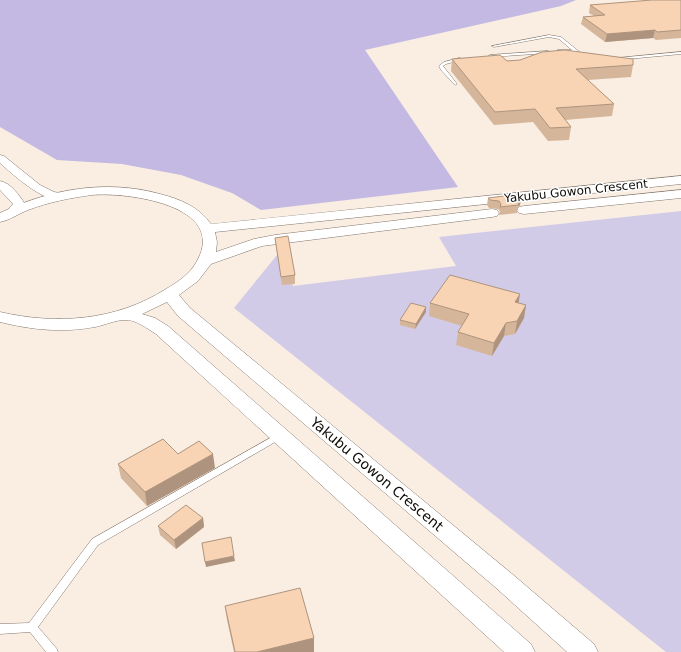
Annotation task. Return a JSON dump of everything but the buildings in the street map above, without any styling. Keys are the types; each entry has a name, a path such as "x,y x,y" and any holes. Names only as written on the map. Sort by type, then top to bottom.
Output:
{"street":[{"path":"0,158 37,190 50,196 94,192 125,192 153,196 178,203 196,215 208,229 210,242 207,260 193,278 170,296 150,306 127,314 89,322 50,325 14,322 0,317"},
{"name":"Yakubu Gowon Crescent","path":"208,229 681,180"},
{"path":"0,184 14,196 19,204 13,211"},
{"path":"524,210 681,194"},
{"path":"0,218 13,211 62,196"},
{"path":"207,260 259,242 275,239 492,213"},
{"name":"Yakubu Gowon Crescent","path":"170,296 184,312 497,575 585,652"},
{"path":"127,314 149,322 162,330 522,652"}],"lane":[{"path":"494,46 549,36 560,38 590,60"},
{"path":"487,57 576,51"},
{"path":"608,59 681,53"},
{"path":"455,84 442,69 442,66 450,61 464,58"},
{"path":"0,629 32,627 95,542 279,436"},
{"path":"32,627 53,652"}],"shaded area":[{"path":"0,0 576,0 561,6 365,50 458,187 261,210 232,193 181,175 122,164 57,160 0,127"},
{"path":"681,211 681,652 666,652 234,308 277,255 283,255 293,286 456,266 439,237"}]}
